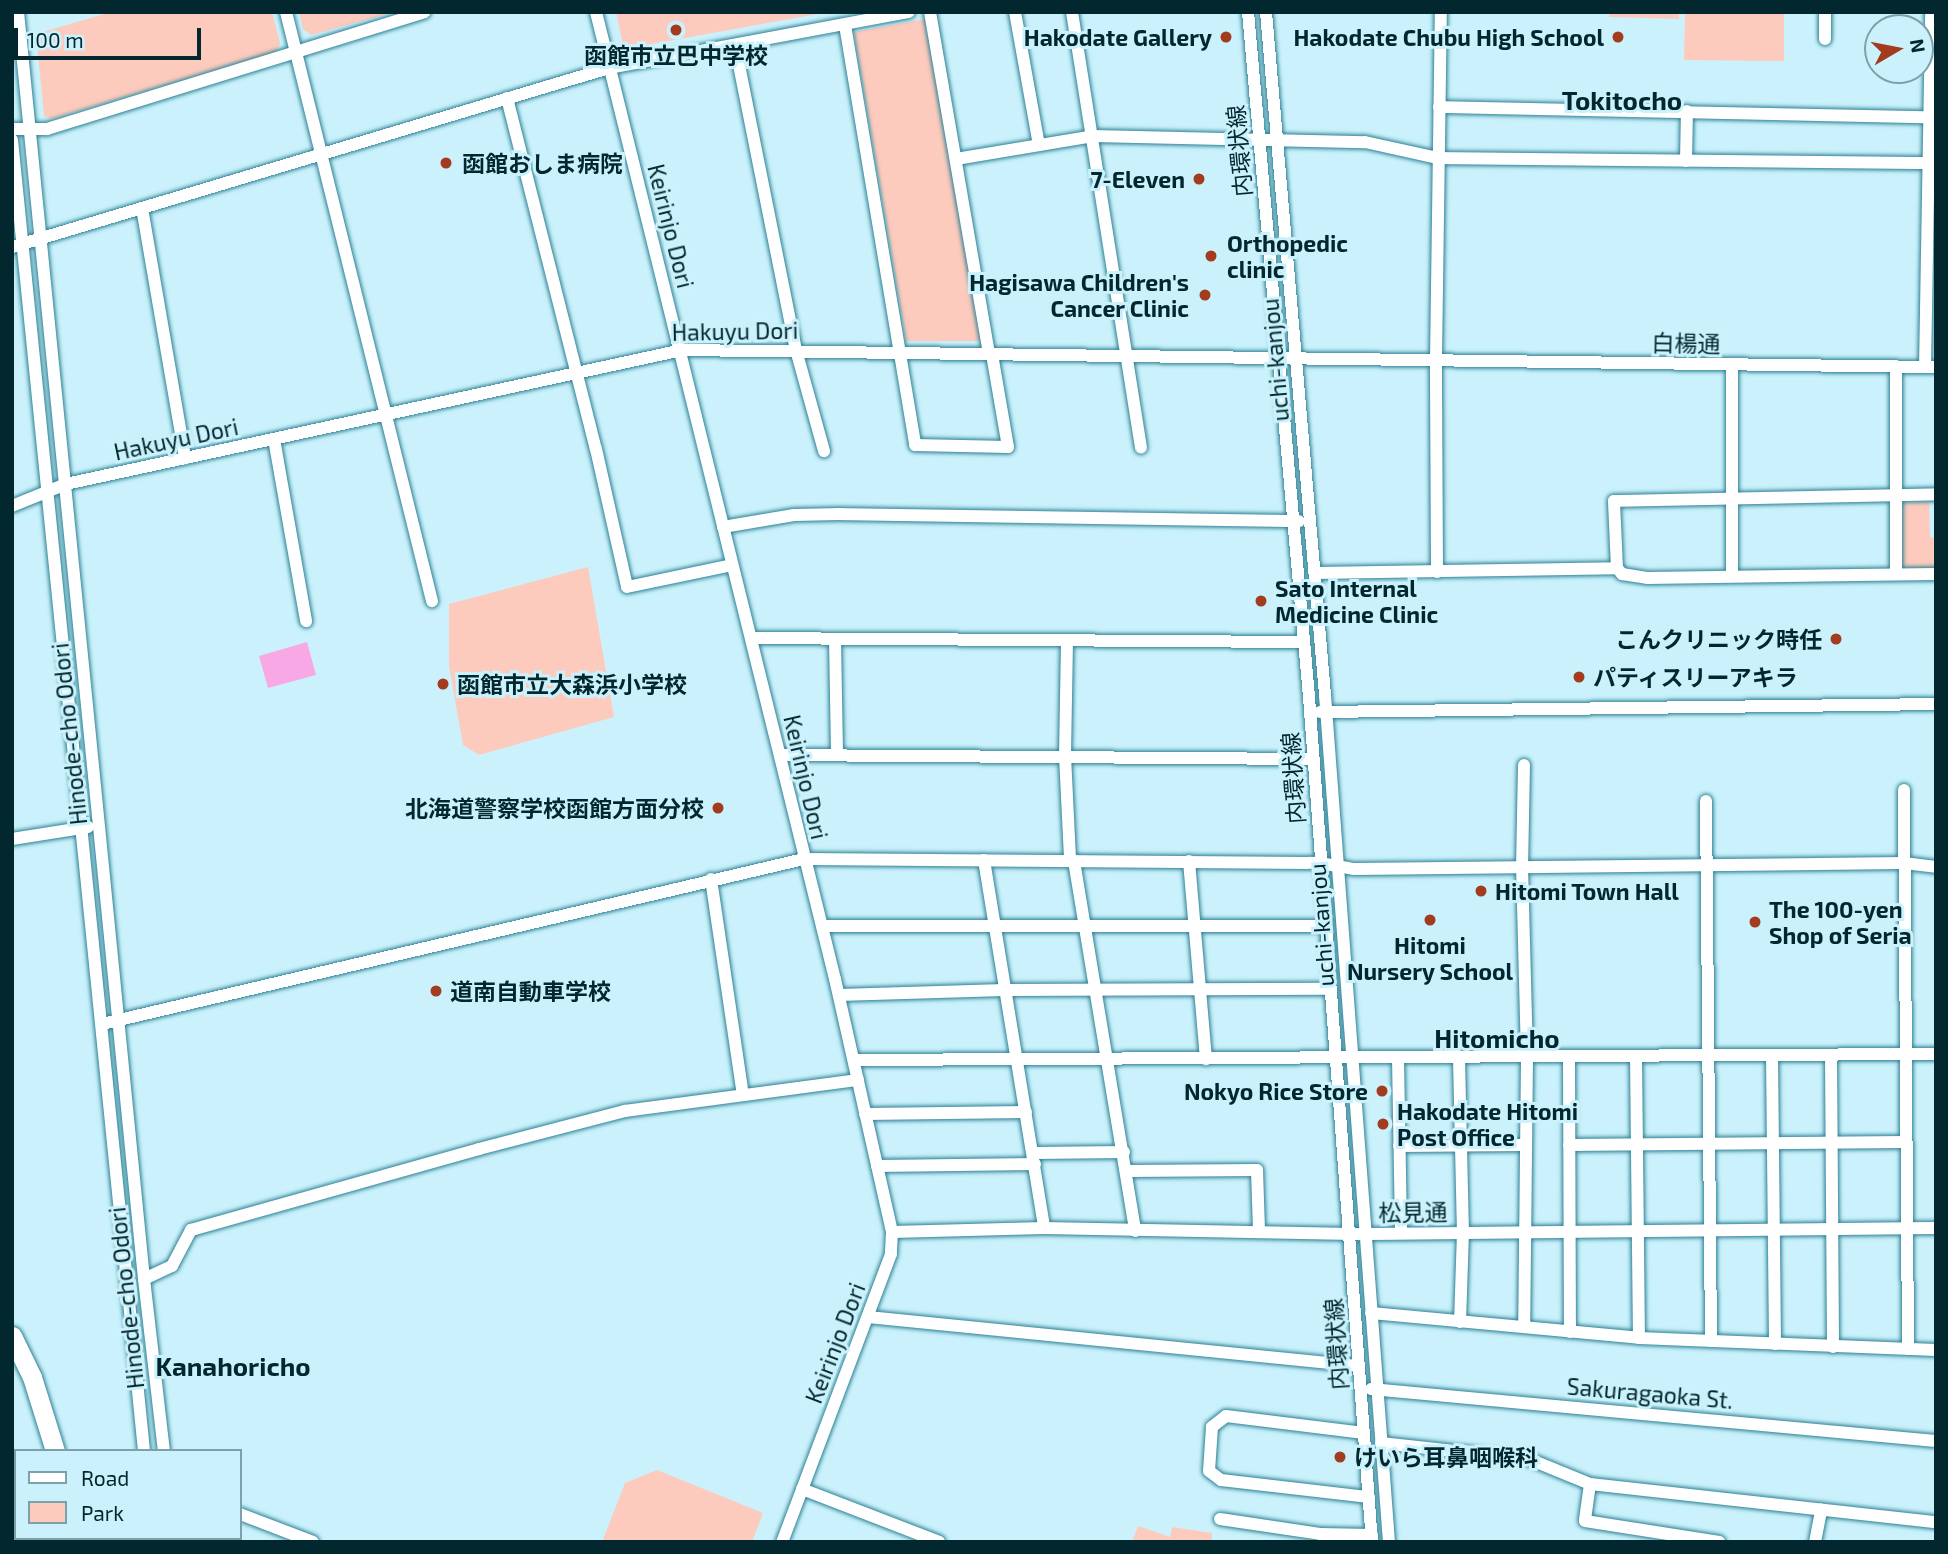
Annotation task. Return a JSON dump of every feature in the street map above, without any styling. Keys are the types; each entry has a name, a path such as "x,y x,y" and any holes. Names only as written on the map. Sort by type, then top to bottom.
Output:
{"highway":[{"path":"12,1336 32,1377 54,1449"}],"street":[{"name":"Hinode-cho Odori","path":"18,12 18,64 29,128 41,238 144,1279 164,1449"},
{"path":"286,12 432,601"},
{"path":"12,129 47,129 425,12"},
{"name":"Keirinjo Dori","path":"596,12 682,350 732,565 839,995 892,1232 891,1254 782,1542"},
{"path":"18,245 609,68 909,12"},
{"path":"845,25 915,445 1008,447 930,12"},
{"path":"1015,12 1038,145"},
{"path":"1072,12 1141,448"},
{"name":"内環状線","path":"1248,12 1276,357 1304,642 1372,1539"},
{"name":"uchi-kanjou","path":"1266,12 1315,573 1389,1542"},
{"path":"1437,572 1436,359 1441,12"},
{"path":"1825,12 1825,39"},
{"path":"1930,367 1931,12"},
{"path":"734,45 796,351 824,451"},
{"path":"508,98 602,472 627,587 732,565"},
{"path":"1438,107 1930,117"},
{"path":"1686,161 1687,111"},
{"path":"956,159 1093,136 1365,142 1438,158 1932,163"},
{"name":"Hinode-cho Odori","path":"12,140 18,245 48,491 144,1449"},
{"path":"142,208 185,458"},
{"name":"Hakuyu Dori","path":"12,506 66,484 682,350 1436,359"},
{"name":"白楊通","path":"1436,359 1930,367"},
{"path":"1732,365 1732,576"},
{"path":"1896,366 1896,574"},
{"path":"274,439 306,621"},
{"path":"1936,494 1614,501 1616,568 1622,574 1647,579 1936,575"},
{"path":"723,527 794,515 840,514 1310,521"},
{"path":"1315,573 1616,568"},
{"path":"752,638 1304,642"},
{"path":"835,639 837,755"},
{"path":"1067,641 1065,756 1072,861 1128,1171 1135,1231"},
{"path":"1309,712 1936,704"},
{"path":"780,755 1313,759"},
{"path":"1524,765 1522,866 1527,1058 1524,1327"},
{"path":"1904,790 1908,1349"},
{"path":"1706,801 1712,1341"},
{"path":"12,839 99,826"},
{"path":"102,1024 120,1022 711,879 804,859 1320,863 1354,869 1904,863 1936,867"},
{"path":"984,860 1004,990 1035,1158 1044,1228"},
{"path":"1189,861 1206,1059"},
{"path":"711,879 744,1095"},
{"path":"822,926 1325,926"},
{"path":"839,995 1004,990 1200,992 1329,989"},
{"path":"854,1060 1936,1054"},
{"path":"1772,1055 1775,1344"},
{"path":"1831,1055 1833,1347"},
{"path":"1636,1056 1639,1338"},
{"path":"1569,1057 1570,1332"},
{"path":"1398,1058 1401,1232"},
{"path":"1459,1058 1463,1232 1460,1322"},
{"path":"144,1279 172,1266 191,1230 578,1122 625,1111 858,1080"},
{"path":"865,1114 1026,1112"},
{"path":"1569,1145 1905,1142"},
{"path":"1399,1146 1525,1145"},
{"path":"877,1166 1124,1152"},
{"path":"1128,1171 1257,1170 1259,1231"},
{"name":"松見通","path":"892,1232 1044,1228 1365,1234 1936,1228"},
{"path":"1371,1313 1639,1338 1936,1350"},
{"path":"868,1317 1358,1366"},
{"name":"Sakuragaoka St.","path":"1360,1388 1936,1441"},
{"path":"1364,1433 1226,1416 1212,1427 1209,1471 1221,1480 1369,1497"},
{"path":"1381,1443 1529,1460 1590,1484 1936,1522"},
{"path":"1590,1484 1585,1521 1719,1542"},
{"path":"802,1489 939,1542"},
{"path":"1815,1542 1821,1510"},
{"path":"242,1514 313,1542"},
{"path":"1220,1519 1372,1539"}],"green space":[{"path":"111,12 272,12 280,43 276,52 51,119 44,116 36,34"},
{"path":"299,12 394,12 311,35 303,29"},
{"name":"函館市立巴中学校","path":"616,12 829,12 624,49"},
{"path":"1609,12 1679,12 1679,19 1609,17"},
{"path":"1685,12 1784,12 1784,61 1684,60"},
{"path":"926,19 981,341 906,341 854,32"},
{"path":"1929,502 1930,537 1936,538 1936,568 1903,568 1899,564 1898,503"},
{"path":"588,567 614,717 479,755 463,745 449,666 449,604"},
{"path":"657,1470 763,1513 752,1542 602,1542 625,1483"},
{"path":"1138,1526 1170,1537 1172,1527 1212,1533 1212,1542 1132,1542"}],"shaded area":[{"path":"307,642 316,675 268,688 259,656"}],"place":[{"name":"函館市立巴中学校","path":"676,30"},
{"name":"Hakodate Gallery","path":"1226,37"},
{"name":"Hakodate Chubu High School","path":"1618,37"},
{"name":"函館おしま病院","path":"446,163"},
{"name":"7-Eleven","path":"1199,179"},
{"name":"Orthopedic clinic","path":"1211,256"},
{"name":"Hagisawa Children's Cancer Clinic","path":"1205,295"},
{"name":"Sato Internal Medicine Clinic","path":"1261,601"},
{"name":"こんクリニック時任","path":"1836,639"},
{"name":"パティスリーアキラ","path":"1579,677"},
{"name":"函館市立大森浜小学校","path":"443,684"},
{"name":"北海道警察学校函館方面分校","path":"718,808"},
{"name":"Hitomi Town Hall","path":"1481,891"},
{"name":"Hitomi Nursery School","path":"1430,920"},
{"name":"The 100-yen Shop of Seria","path":"1755,922"},
{"name":"道南自動車学校","path":"436,991"},
{"name":"Nokyo Rice Store","path":"1382,1091"},
{"name":"Hakodate Hitomi Post Office","path":"1383,1124"},
{"name":"けいら耳鼻咽喉科","path":"1340,1457"}],"district":[{"name":"Tokitocho","path":"1622,100"},
{"name":"Hitomicho","path":"1497,1038"},
{"name":"Kanahoricho","path":"233,1366"}]}
